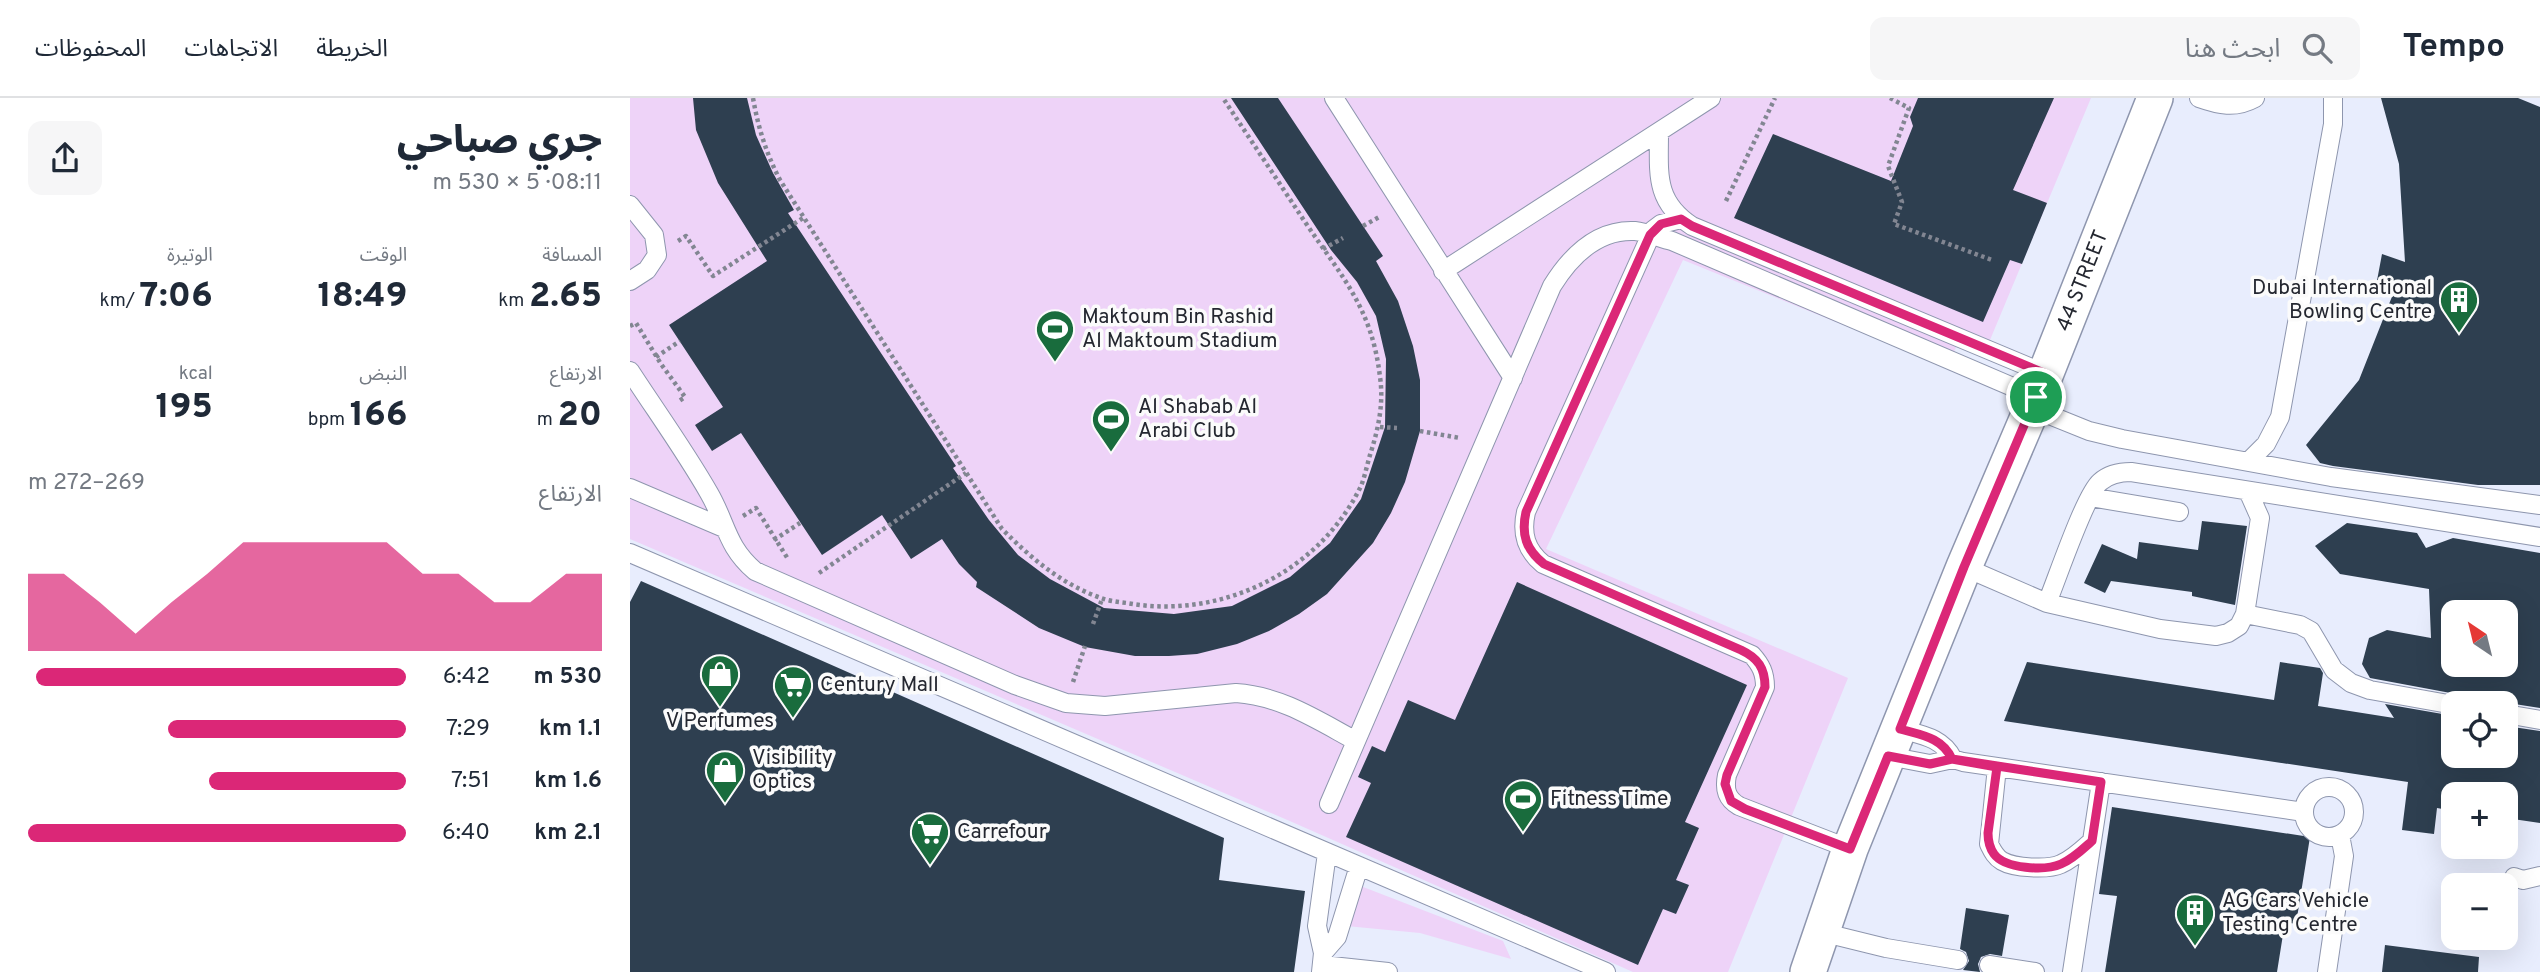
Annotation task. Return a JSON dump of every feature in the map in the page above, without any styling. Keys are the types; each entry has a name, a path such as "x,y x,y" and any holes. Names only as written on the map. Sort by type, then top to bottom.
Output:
{"street":[{"name":"44 STREET","path":"1808,972 1850,849 2038,393 2155,98"}],"lane":[{"path":"1334,98 1513,378"},
{"path":"1443,271 1711,98"},
{"path":"2199,98 2221,105 2241,104 2255,98"},
{"path":"2249,461 2266,444 2280,416 2333,124 2333,98"},
{"path":"1659,132 1661,190 1672,210 1681,219 2038,393 2105,436 2331,477 2540,505"},
{"path":"630,205 654,235 657,255 647,270 630,281"},
{"path":"1681,219 1661,224 1650,235 1526,512 1524,524 1528,547 1534,556 1554,569 1752,655 1765,675 1765,687 1727,775 1726,794 1739,806 1850,849"},
{"path":"1329,804 1552,286 1566,263 1586,246 1610,234 1635,231 1650,235 1694,250 2038,393"},
{"path":"630,371 708,490 731,544 755,571 1032,693 1066,703 1105,706 1236,693 1254,694 1297,709 1356,741"},
{"path":"2048,603 2090,496 2100,481 2120,472 2313,499 2540,537"},
{"path":"630,488 724,528"},
{"path":"1964,567 2048,603 2160,629 2216,636 2228,633 2239,625 2245,614 2259,528 2258,510 2248,491"},
{"path":"2090,496 2179,512"},
{"path":"630,553 1606,972"},
{"path":"2245,614 2300,625 2311,631 2334,670 2351,683 2370,690 2441,703"},
{"path":"2518,716 2540,720"},
{"path":"1894,742 1940,741 1948,749 1952,759"},
{"path":"1894,742 1930,764 1952,759 2304,812"},
{"path":"1997,767 1989,844 1993,854 2001,861 2052,867 2063,863 2092,841"},
{"path":"2072,972 2101,782"},
{"path":"2329,787 2339,789 2353,801 2355,811 2348,829 2331,838 2312,831 2304,812 2311,794 2329,787"},
{"path":"2327,972 2344,856 2340,835"},
{"path":"1322,963 1317,926 1327,853"},
{"path":"1322,963 1337,937 1359,866"},
{"path":"2518,878 2523,880 2540,876"},
{"path":"1821,932 1886,948 1932,964 1958,960"},
{"path":"1322,963 1388,972"},
{"path":"1989,965 2035,972"}],"path":[{"path":"753,98 758,126 770,160 803,218 1002,529 1031,559 1064,582 1102,599 1150,607 1182,608 1253,589 1297,564 1333,530 1361,485 1380,427 1381,379 1365,313 1346,279 1323,249 1223,98"},
{"path":"1726,201 1775,98"},
{"path":"1890,98 1909,108 1888,166 1902,202 1894,224 1992,260"},
{"path":"657,255 686,236 713,276 803,218"},
{"path":"1323,249 1343,238"},
{"path":"630,326 636,323 656,357 677,384"},
{"path":"656,357 680,341"},
{"path":"1380,427 1397,428"},
{"path":"1420,431 1485,442"},
{"path":"805,594 813,577 966,473"},
{"path":"764,522 781,550"},
{"path":"774,540 800,523"},
{"path":"1093,624 1102,599"},
{"path":"1066,703 1085,646"}],"shaded area":[{"name":"Al Shabab Al Arabi Club","path":"630,98 2091,98 1990,340 1964,330 1947,367 1683,260 1546,549 1848,678 1728,972 1633,972 1292,822 630,539"},
{"path":"1358,885 1503,941 1511,959 1420,933 1346,926"}],"building":[{"path":"693,98 747,98 756,135 794,210 788,213 956,466 953,468 989,520 1018,555 1050,579 1104,608 1174,614 1232,606 1290,577 1330,543 1361,499 1385,427 1386,359 1376,316 1357,282 1331,250 1231,98 1278,98 1383,256 1376,261 1398,301 1413,346 1420,380 1420,431 1405,482 1373,543 1327,594 1269,631 1237,644 1197,654 1169,656 1135,656 1085,647 1039,628 976,587 977,582 959,564 942,539 911,559 882,515 822,555 741,433 712,451 695,425 723,407 669,325 767,261 718,183 696,130"},
{"path":"1918,98 2054,98 2013,190 2047,203 2022,264 2010,260 1983,322 1734,218 1773,134 1891,181 1913,126 1910,117"},
{"name":"Dubai International Bowling Centre","path":"2381,98 2518,98 2540,107 2540,485 2478,485 2333,466 2320,463 2306,445 2359,380 2395,289 2376,286 2382,254 2405,262 2399,164"},
{"path":"2202,521 2247,526 2235,605 2192,596 2192,592 2111,581 2105,593 2084,583 2102,544 2137,559 2139,542 2198,550"},
{"path":"2347,523 2417,533 2426,548 2453,538 2540,553 2540,708 2518,705 2518,691 2441,691 2370,678 2362,664 2369,638 2387,630 2431,638 2429,589 2340,574 2315,546"},
{"name":"Century Mall","path":"641,581 1224,838 1219,880 1305,891 1294,972 630,972 630,602"},
{"path":"1517,582 1747,685 1685,822 1699,828 1676,880 1689,885 1676,914 1663,909 1638,965 1346,837 1371,783 1358,777 1372,746 1385,752 1408,700 1455,720"},
{"path":"2027,662 2274,700 2280,662 2320,668 2323,673 2318,706 2394,718 2385,704 2441,714 2441,768 2518,768 2518,728 2540,731 2540,823 2518,820 2518,782 2441,782 2441,809 2437,808 2434,834 2402,830 2408,782 2004,721"},
{"path":"2112,807 2310,837 2296,924 2285,922 2277,972 2105,972 2117,896 2099,894"},
{"path":"1966,908 2009,915 2002,956 1990,954 1981,957 1978,964 1980,972 1963,970 1969,961 1966,952 1960,949"},
{"path":"2385,945 2479,957 2478,972 2382,972"}],"place":[{"name":"Dubai International Bowling Centre","path":"2459,334"},
{"name":"Maktoum Bin Rashid Al Maktoum Stadium","path":"1055,363"},
{"name":"Al Shabab Al Arabi Club","path":"1111,453"},
{"name":"V Perfumes","path":"720,708"},
{"name":"Century Mall","path":"793,719"},
{"name":"Visibility Optics","path":"725,804"},
{"name":"Fitness Time","path":"1523,833"},
{"name":"Carrefour","path":"930,866"},
{"name":"AG Cars Vehicle Testing Centre","path":"2195,947"}],"route":[{"path":"2036,397 1964,567 1900,729 1940,741 1948,749 1952,759 1997,767 1988,833 1993,854 2001,861 2012,864 2052,867 2063,863 2092,841 2101,782 1952,759 1930,764 1888,756 1850,849 1745,809 1731,801 1726,794 1727,775 1765,687 1765,675 1760,664 1752,655 1544,564 1534,556 1524,536 1526,512 1650,235 1661,224 1681,219 1692,226 2046,374 2036,397"}]}
